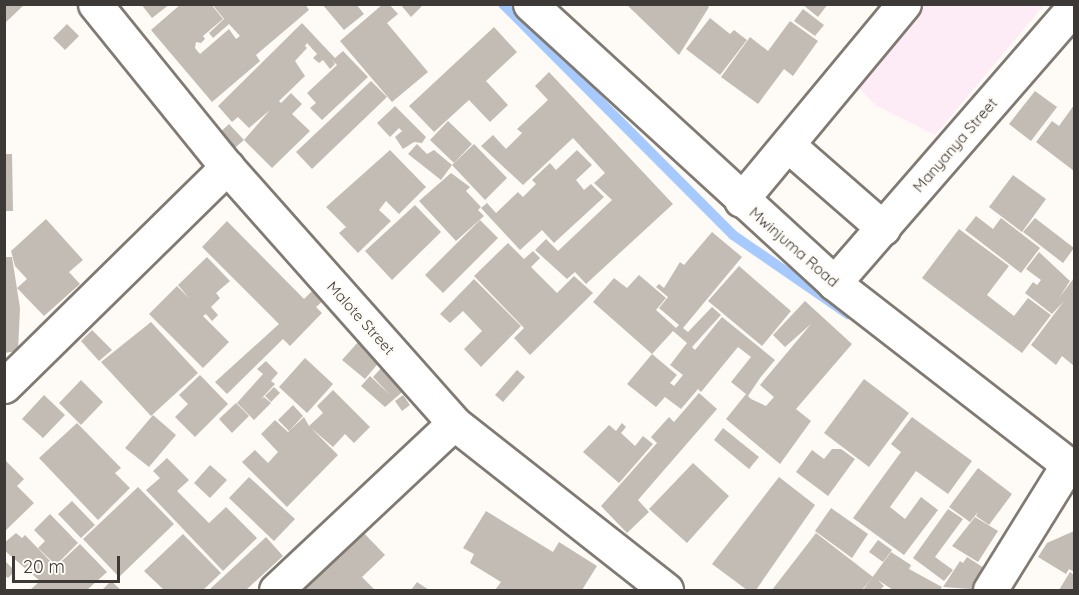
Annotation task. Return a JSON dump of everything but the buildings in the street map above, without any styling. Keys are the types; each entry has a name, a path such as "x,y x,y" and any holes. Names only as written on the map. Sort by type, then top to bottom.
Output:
{"street":[{"name":"Malote Street","path":"95,4 227,167 454,423 656,587"},
{"name":"Mwinjuma Road","path":"530,4 834,283 1071,466"},
{"path":"741,200 789,146 904,4"},
{"name":"Manyanya Street","path":"834,283 1074,7"},
{"path":"789,146 883,228"},
{"path":"4,386 227,167"},
{"path":"276,591 454,423"},
{"path":"990,591 1071,466"}],"shaded area":[{"path":"883,5 1044,5 935,135 875,105 851,79"}],"waterway":[{"path":"503,4 733,235 848,314"}]}
